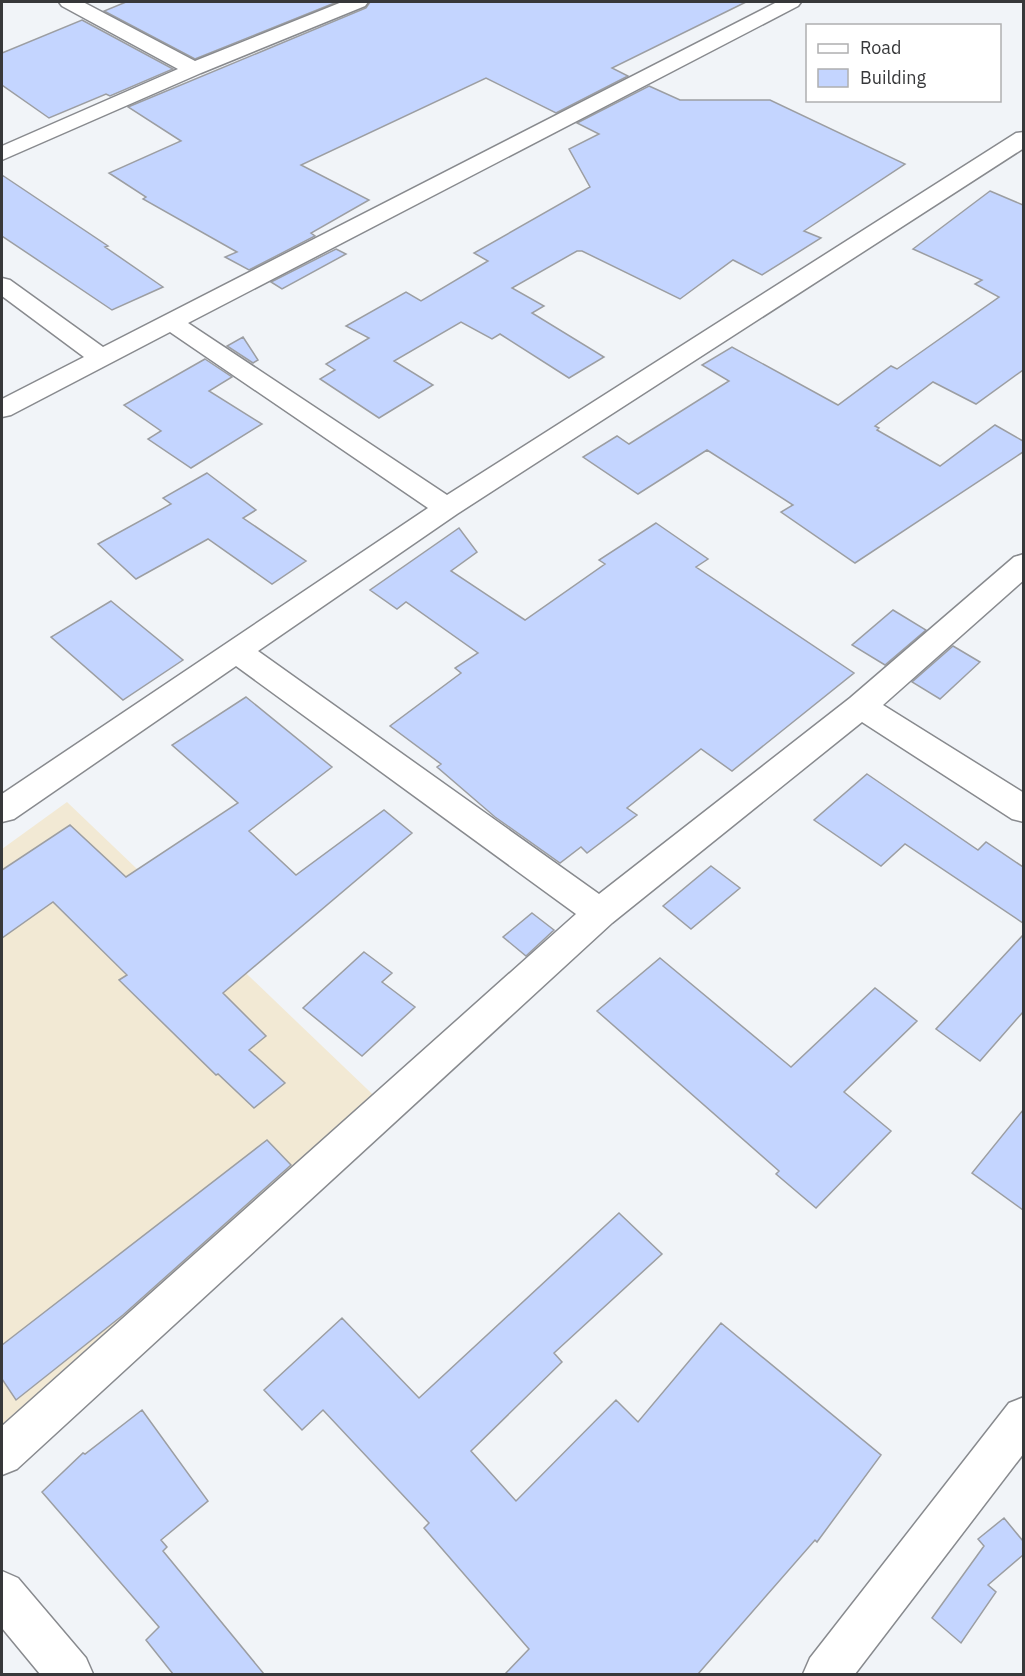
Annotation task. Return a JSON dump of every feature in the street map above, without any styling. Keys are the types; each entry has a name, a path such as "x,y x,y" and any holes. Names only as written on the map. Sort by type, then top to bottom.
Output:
{"street":[{"path":"69,2 194,69"},
{"path":"2,154 194,69 358,2"},
{"path":"2,409 791,2"},
{"path":"2,810 447,508 1023,138"},
{"path":"2,285 102,358"},
{"path":"171,322 447,508"},
{"path":"2,1454 600,913 861,706 1023,564"},
{"path":"237,651 600,913"},
{"path":"861,706 1023,810"},
{"path":"826,1674 1023,1418"},
{"path":"2,1594 70,1674"}],"shaded area":[{"path":"67,802 389,1110 2,1454 2,849"}],"building":[{"path":"126,2 337,2 195,59 104,11"},
{"path":"370,2 746,2 612,68 628,76 556,113 486,78 301,165 369,200 311,233 315,236 249,270 225,257 237,252 143,199 146,197 109,173 181,141 128,107 366,8"},
{"path":"82,20 173,69 110,96 106,94 49,118 2,85 2,53"},
{"path":"649,86 680,100 770,100 905,164 804,231 821,238 762,275 733,260 680,299 582,251 577,251 512,288 544,306 532,313 604,357 569,378 500,334 492,339 461,322 394,361 433,385 379,418 320,379 335,370 326,364 369,338 346,326 406,292 421,301 488,261 474,253 590,187 569,149 599,134 577,123"},
{"path":"2,175 108,246 105,247 163,287 112,310 2,236"},
{"path":"990,191 1023,205 1023,370 976,404 933,382 875,426 879,428 877,430 940,466 995,425 1023,441 1023,452 855,563 781,512 793,505 707,450 638,494 583,457 617,436 629,444 729,381 702,365 732,347 838,405 891,366 897,369 999,297 975,284 982,280 913,249"},
{"path":"336,249 346,254 282,289 271,282"},
{"path":"243,337 258,360 253,363 227,346"},
{"path":"205,359 232,377 209,391 262,424 191,468 148,439 161,431 124,405"},
{"path":"207,473 256,510 243,518 306,561 272,584 208,539 136,579 98,544 171,504 163,498"},
{"path":"656,523 708,559 696,567 854,673 732,771 701,749 627,808 637,815 587,853 581,847 560,863 495,817 437,767 441,764 390,726 461,673 455,668 478,653 406,602 397,609 370,590 459,528 477,552 451,571 525,620 605,564 599,560"},
{"path":"111,601 183,660 123,700 51,637"},
{"path":"893,610 926,630 885,665 852,645"},
{"path":"953,646 980,662 940,699 912,682"},
{"path":"246,697 332,767 249,831 296,875 384,810 412,833 223,993 266,1036 249,1050 285,1083 254,1108 218,1074 216,1075 119,980 127,975 53,902 2,938 2,870 70,825 126,877 238,803 172,745"},
{"path":"867,774 978,850 986,842 1023,867 1023,923 905,844 881,866 814,820"},
{"path":"711,866 740,888 691,929 663,906"},
{"path":"532,913 554,930 526,956 503,937"},
{"path":"1023,935 1023,1012 980,1061 936,1029"},
{"path":"364,952 392,973 382,982 415,1007 362,1056 303,1008"},
{"path":"660,958 791,1067 875,988 917,1021 844,1092 891,1131 816,1208 776,1174 779,1171 597,1011"},
{"path":"1023,1110 1023,1210 972,1173"},
{"path":"267,1140 291,1165 123,1315 16,1400 2,1379 2,1345"},
{"path":"619,1213 662,1254 554,1353 562,1362 471,1451 516,1501 616,1400 638,1422 721,1323 881,1455 817,1542 815,1540 698,1674 505,1674 529,1649 424,1528 429,1523 323,1410 302,1430 264,1390 342,1318 419,1398"},
{"path":"142,1410 208,1501 161,1540 167,1547 163,1551 264,1674 173,1674 146,1640 159,1627 42,1492 83,1453 85,1454"},
{"path":"1004,1518 1023,1541 1023,1555 988,1585 996,1592 961,1643 932,1618 984,1546 978,1539"}]}
